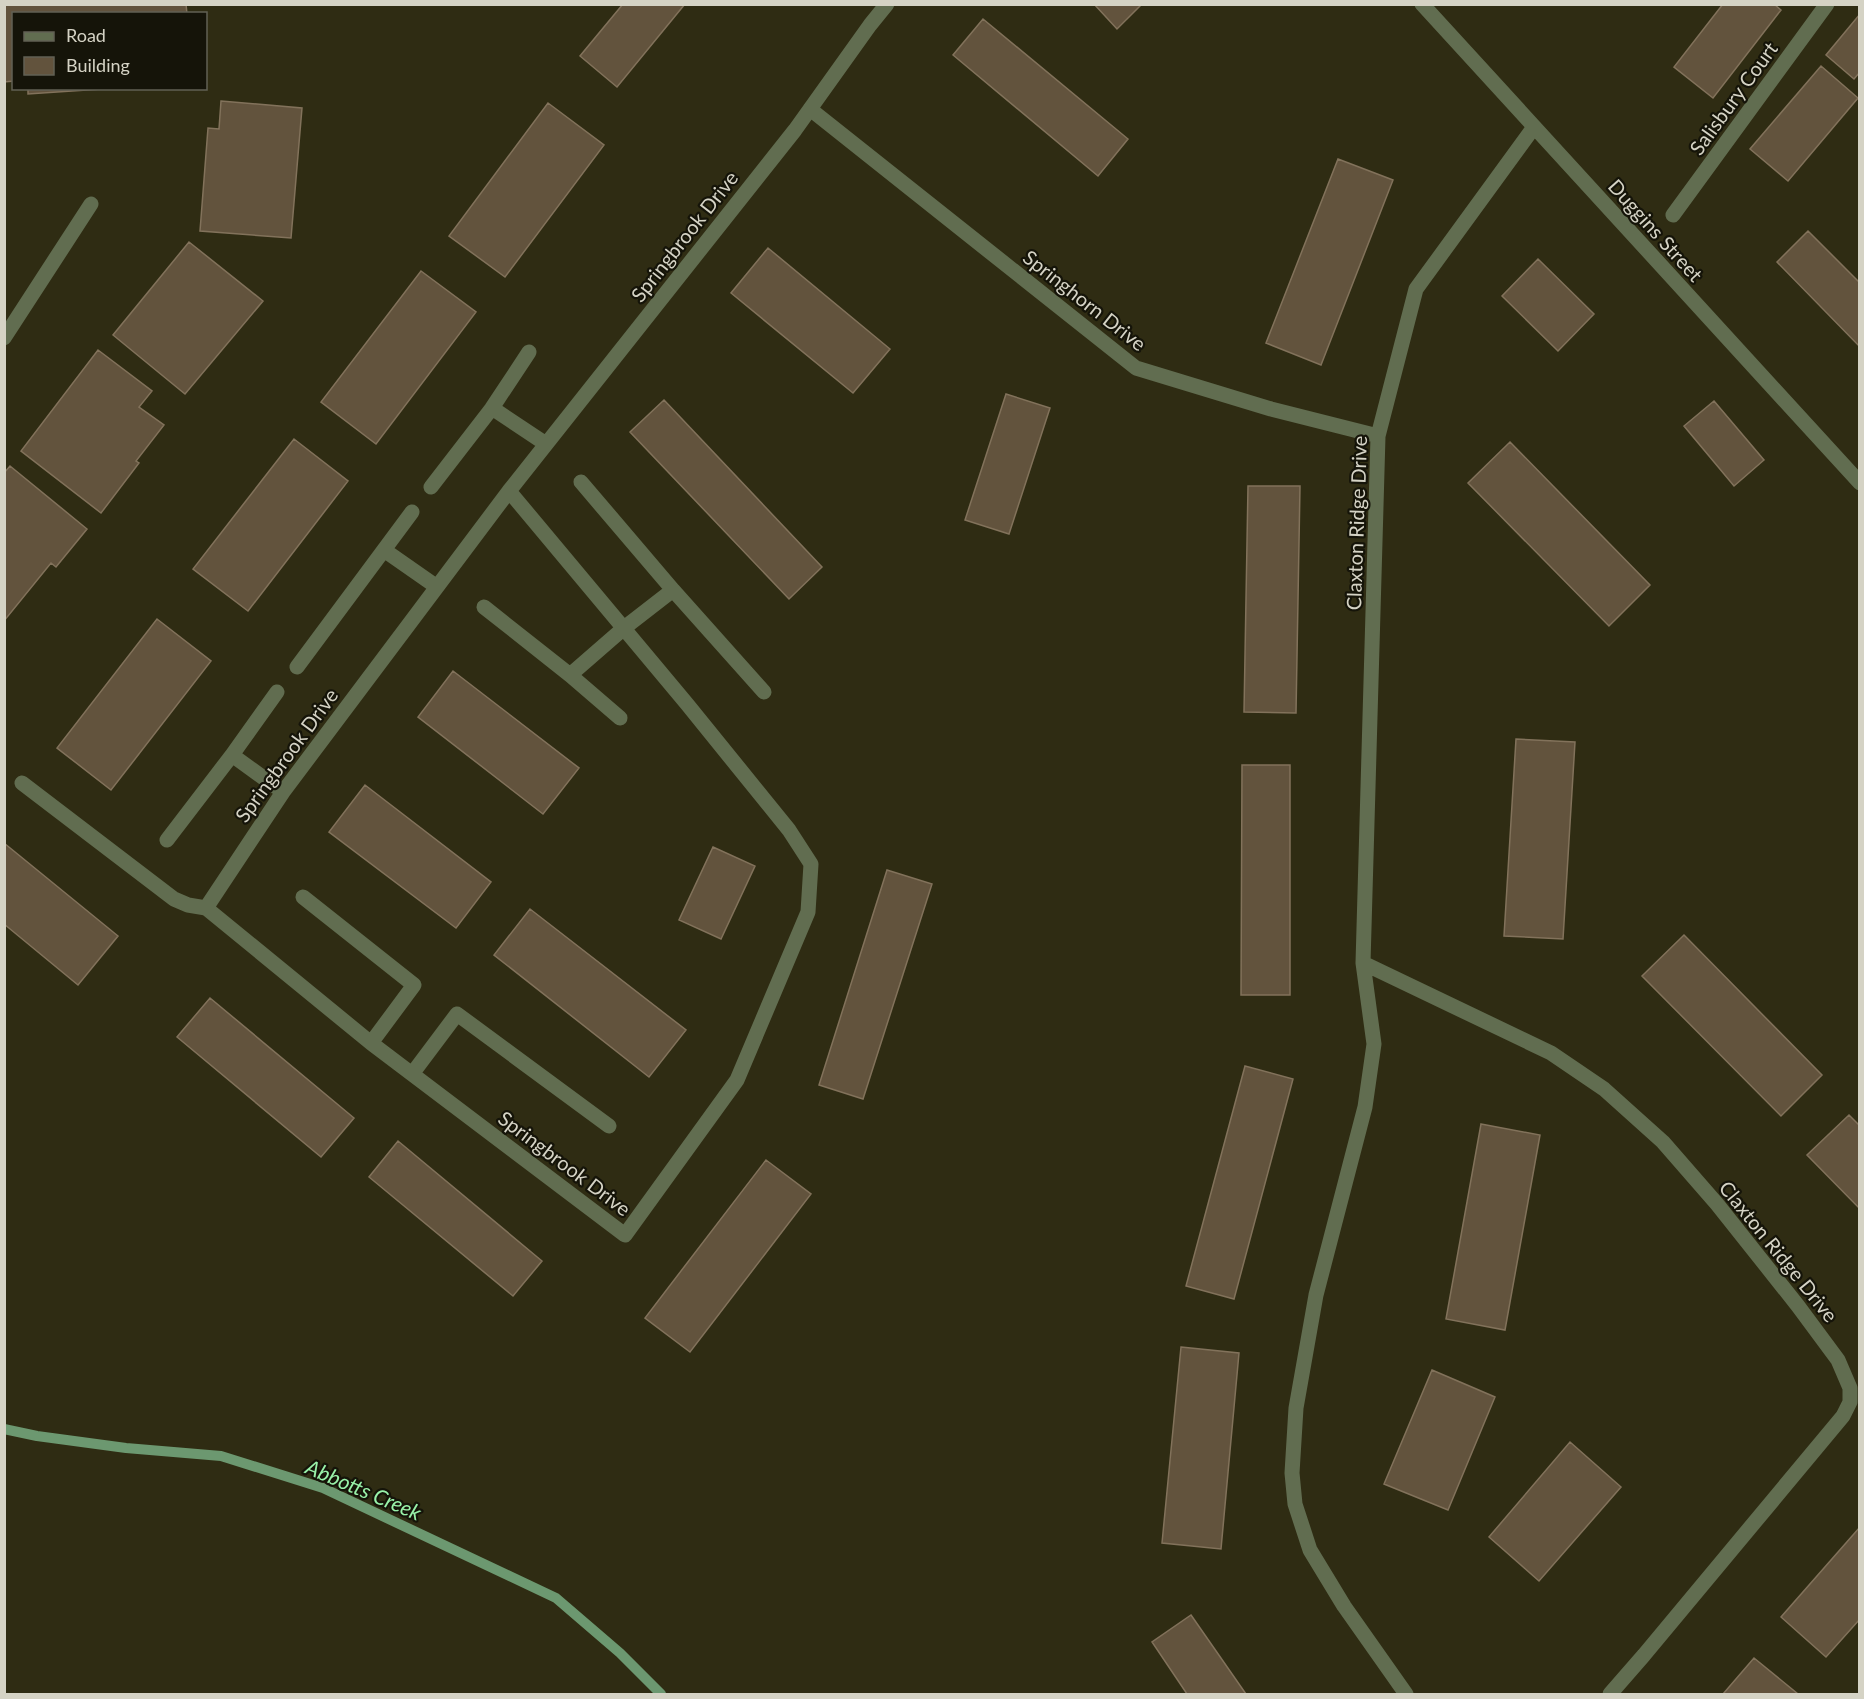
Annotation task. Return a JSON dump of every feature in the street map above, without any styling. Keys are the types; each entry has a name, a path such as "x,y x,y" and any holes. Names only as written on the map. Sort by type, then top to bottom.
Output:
{"street":[{"name":"Springbrook Drive","path":"509,491 687,704 789,830 811,864 808,912 737,1080 625,1235 371,1043 206,908 283,792 509,491 810,109 887,4"},
{"name":"Duggins Street","path":"1422,4 1860,483"},
{"name":"Salisbury Court","path":"1673,215 1827,4"},
{"name":"Springhorn Drive","path":"810,109 1136,368 1271,409 1378,436"},
{"name":"Claxton Ridge Drive","path":"1407,1695 1344,1606 1310,1550 1295,1504 1292,1473 1296,1408 1316,1295 1365,1107 1374,1044 1363,963 1378,436 1416,289 1534,127"},
{"path":"4,338 91,204"},
{"path":"431,487 492,408 530,352"},
{"path":"492,408 546,444"},
{"path":"581,482 764,692"},
{"path":"297,667 412,512"},
{"path":"384,550 437,587"},
{"path":"570,675 624,628 673,590"},
{"path":"484,607 620,718"},
{"path":"167,840 277,692"},
{"path":"232,755 283,792"},
{"path":"22,783 174,899 188,905 206,908"},
{"path":"303,897 414,985 371,1043"},
{"name":"Claxton Ridge Drive","path":"1363,963 1551,1053 1604,1089 1663,1142 1717,1204 1834,1354 1850,1388 1850,1402 1843,1416 1610,1695"},
{"path":"412,1074 457,1014 609,1126"}],"building":[{"path":"4,4 186,4 187,12 12,12 12,81 4,82"},
{"path":"623,4 685,4 617,87 580,56"},
{"path":"1094,4 1142,4 1117,29"},
{"path":"1723,4 1774,4 1781,10 1713,98 1674,67"},
{"path":"1860,14 1860,72 1854,79 1826,55"},
{"path":"983,19 1128,139 1098,176 953,55"},
{"path":"1821,66 1858,98 1788,181 1750,149"},
{"path":"28,90 87,90 28,94"},
{"path":"221,101 302,108 291,238 200,231 208,128 219,129"},
{"path":"548,103 604,145 505,277 449,236"},
{"path":"1338,159 1393,180 1321,365 1266,343"},
{"path":"1808,231 1860,283 1860,347 1777,262"},
{"path":"189,242 263,301 185,394 113,335"},
{"path":"768,248 890,349 853,393 731,293"},
{"path":"1538,259 1594,314 1558,351 1502,296"},
{"path":"421,271 476,312 376,444 321,402"},
{"path":"98,350 152,391 139,407 164,425 136,461 139,463 101,513 21,451"},
{"path":"1006,394 1050,408 1009,534 965,520"},
{"path":"664,400 822,567 789,599 630,432"},
{"path":"1714,401 1764,460 1734,486 1684,426"},
{"path":"294,439 348,481 248,611 193,569"},
{"path":"1510,442 1650,585 1609,626 1468,483"},
{"path":"10,466 87,529 56,567 51,563 4,621 4,473"},
{"path":"1248,486 1300,486 1296,713 1244,712"},
{"path":"157,619 211,661 111,790 57,748"},
{"path":"453,671 579,768 543,814 418,717"},
{"path":"1516,739 1575,742 1563,939 1504,936"},
{"path":"1242,765 1290,765 1290,995 1241,995"},
{"path":"365,785 491,882 456,928 329,832"},
{"path":"4,843 118,936 78,985 4,924"},
{"path":"713,847 755,866 721,939 679,920"},
{"path":"887,870 932,884 863,1099 819,1085"},
{"path":"530,909 686,1030 649,1077 494,955"},
{"path":"1684,935 1822,1075 1781,1116 1642,976"},
{"path":"210,998 354,1118 321,1157 177,1037"},
{"path":"1245,1066 1293,1079 1234,1299 1186,1286"},
{"path":"1849,1115 1860,1126 1860,1209 1807,1155"},
{"path":"1481,1124 1540,1135 1505,1330 1446,1319"},
{"path":"398,1141 542,1261 513,1296 369,1177"},
{"path":"766,1160 811,1194 690,1352 645,1318"},
{"path":"1181,1347 1239,1353 1221,1549 1162,1543"},
{"path":"1432,1370 1495,1397 1448,1510 1384,1484"},
{"path":"1570,1442 1621,1487 1539,1581 1489,1537"},
{"path":"1860,1527 1860,1619 1826,1657 1781,1617"},
{"path":"1191,1615 1246,1694 1187,1694 1152,1642"},
{"path":"1754,1658 1798,1694 1723,1694"}],"waterway":[{"name":"Abbotts Creek","path":"4,1429 37,1436 126,1448 221,1456 323,1488 556,1598 620,1653 661,1694"}]}
